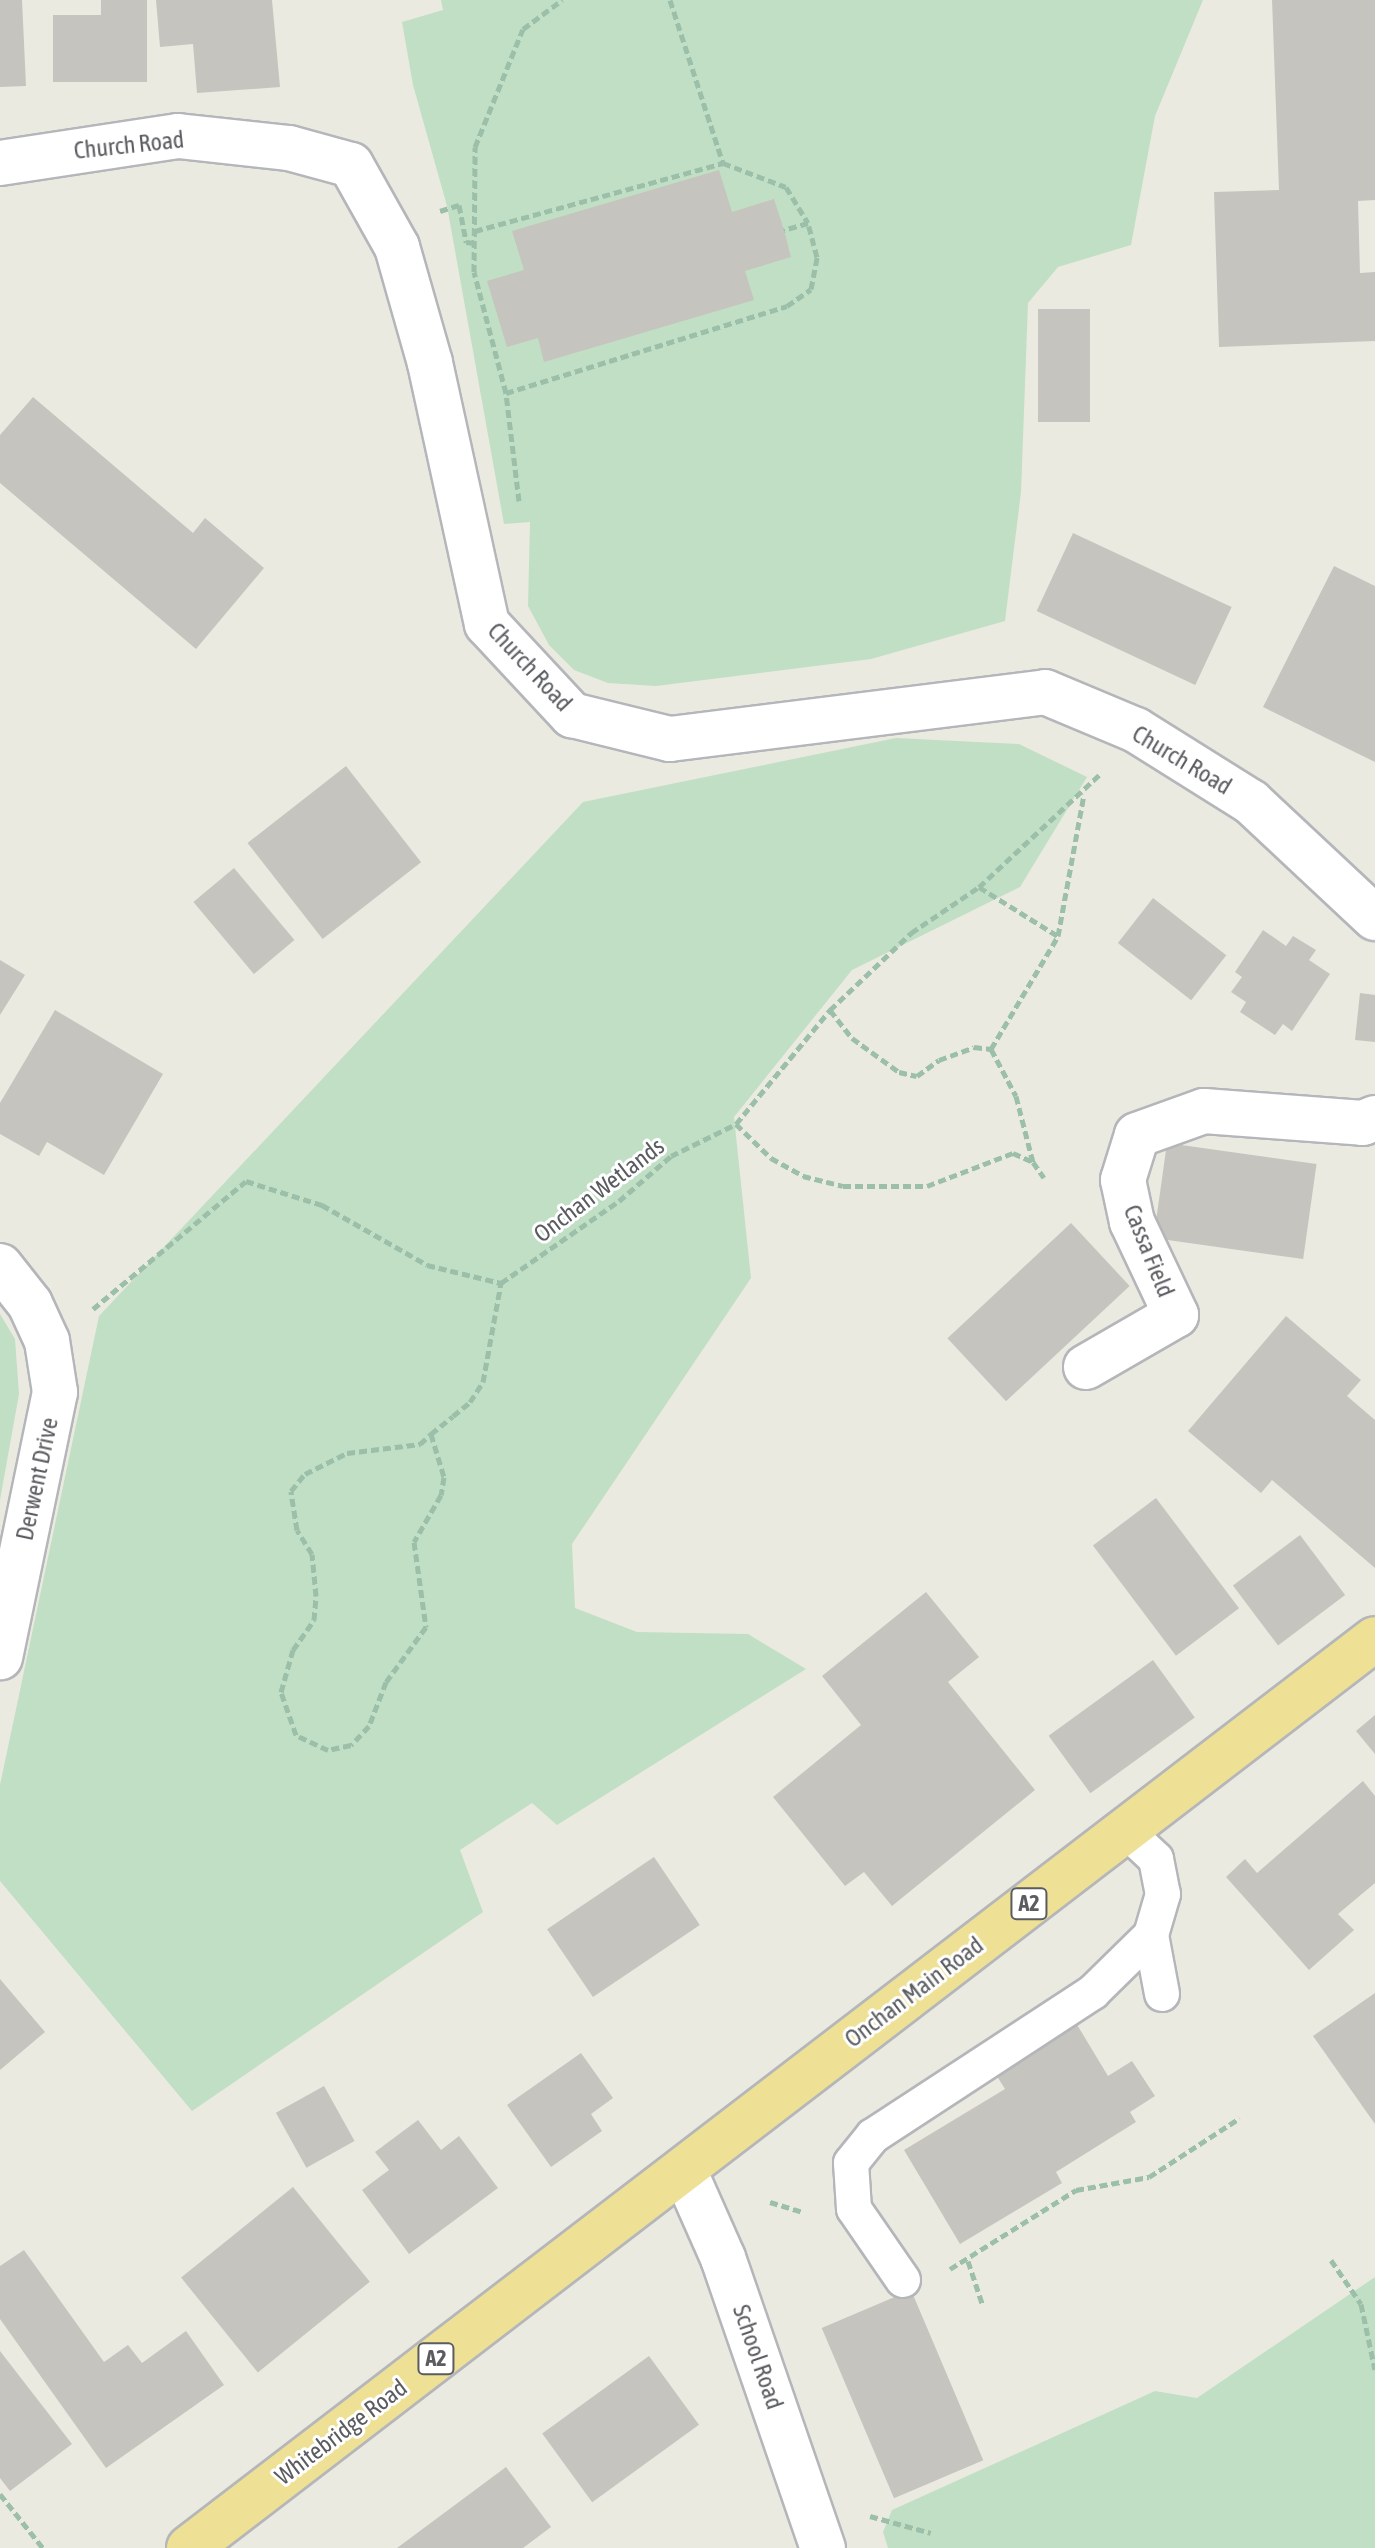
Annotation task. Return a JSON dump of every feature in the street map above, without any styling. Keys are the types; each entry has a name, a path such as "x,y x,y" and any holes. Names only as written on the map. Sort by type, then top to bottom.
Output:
{"highway":[{"name":"Onchan Main Road","path":"684,2170 1375,1639"},
{"name":"Whitebridge Road","path":"189,2548 684,2170"}],"main road":[{"name":"Church Road","path":"0,163 178,136 289,148 351,165 400,257 430,363 487,624 572,715 670,739 1045,692 1136,730 1251,802 1375,918"},
{"name":"Cassa Field","path":"1086,1367 1176,1315 1132,1222 1123,1180 1137,1135 1204,1111 1363,1123 1375,1118"},
{"path":"0,1266 38,1323"},
{"name":"Derwent Drive","path":"0,1657 55,1392 38,1323"},
{"name":"School Road","path":"684,2170 723,2258 823,2548"}],"lane":[{"path":"1126,1831 1156,1859 1163,1894 1151,1935 1162,1994"},
{"path":"903,2280 854,2209 851,2163 873,2136 1093,1992 1151,1935"}],"path":[{"path":"459,205 466,242 475,243 475,147 523,29 562,0"},
{"path":"670,0 723,163"},
{"path":"475,231 723,163 786,187 808,223 817,257 811,289 787,306 506,393"},
{"path":"784,230 808,223"},
{"name":"Onchan Wetlands","path":"501,1283 619,1201 671,1156 736,1124 830,1010 911,933 979,887 1084,794 1136,730"},
{"path":"991,1049 1058,936 1084,794"},
{"path":"979,887 1058,936"},
{"path":"830,1010 852,1038 899,1072 917,1076 939,1060 974,1047 991,1049"},
{"path":"991,1049 1016,1096 1033,1162 1044,1178"},
{"path":"736,1124 771,1158 811,1179 843,1186 927,1186 1013,1153 1033,1162"},
{"path":"38,1323 99,1304 246,1181 322,1205 427,1265 501,1283 483,1382 470,1402 431,1434 420,1444 347,1453 326,1462 291,1491 297,1530 312,1554 316,1596 314,1620 293,1650 281,1692 296,1735 328,1750 351,1745 369,1726 386,1682 426,1627 414,1542 441,1495 444,1477 431,1434"},
{"path":"903,2280 929,2279 968,2261 1076,2190 1149,2177 1240,2118"},
{"path":"1331,2260 1361,2304 1375,2370"},
{"path":"968,2261 983,2306"},
{"path":"0,2494 43,2548"},
{"path":"861,2514 931,2533"}],"green space":[{"path":"441,0 1203,0 1155,116 1131,245 1058,267 1028,303 1021,492 1005,621 871,659 656,686 608,683 574,670 549,645 528,606 530,522 504,524 447,206 413,85 402,22 443,10"},
{"path":"896,738 1019,744 1087,777 1020,887 852,970 734,1117 751,1278 572,1544 575,1608 637,1632 748,1634 806,1669 557,1825 532,1803 460,1850 483,1912 192,2111 0,1881 0,1785 99,1316 583,802"},
{"path":"0,1314 15,1339 19,1394 0,1500"},
{"path":"1375,2277 1375,2548 888,2548 883,2532 892,2510 1155,2391 1197,2398"}],"building":[{"path":"0,0 22,0 26,86 0,87"},
{"path":"101,0 147,0 147,82 53,82 53,15 101,15"},
{"path":"156,0 272,0 280,87 197,93 193,44 160,47"},
{"path":"1272,0 1375,0 1375,200 1358,201 1360,273 1375,272 1375,341 1219,347 1214,192 1279,190"},
{"path":"719,170 732,212 774,199 784,230 791,257 745,271 754,300 544,362 538,338 507,347 487,281 524,270 512,231"},
{"path":"1038,309 1090,309 1090,422 1038,422"},
{"path":"33,397 193,533 205,518 264,568 196,649 0,483 0,435"},
{"path":"1073,533 1232,607 1195,685 1037,611"},
{"path":"1334,566 1375,586 1375,762 1263,707"},
{"path":"346,766 421,862 323,939 247,843"},
{"path":"234,868 294,940 254,974 193,902"},
{"path":"1153,898 1226,955 1191,1000 1118,943"},
{"path":"1263,930 1286,946 1293,936 1316,950 1309,960 1330,974 1292,1031 1283,1024 1275,1035 1240,1012 1246,1002 1231,992 1242,977 1235,972"},
{"path":"0,960 25,975 0,1015"},
{"path":"1360,993 1375,995 1375,1042 1355,1040"},
{"path":"55,1010 163,1074 104,1175 47,1142 39,1156 0,1134 0,1103"},
{"path":"1167,1143 1317,1164 1303,1259 1154,1238"},
{"path":"1071,1223 1130,1286 1006,1401 947,1338"},
{"path":"1286,1316 1361,1380 1347,1396 1375,1420 1375,1568 1272,1480 1261,1493 1188,1431"},
{"path":"1156,1498 1239,1608 1176,1656 1093,1546"},
{"path":"1300,1535 1345,1595 1278,1645 1233,1586"},
{"path":"926,1592 979,1657 948,1682 1035,1790 892,1906 864,1872 845,1886 773,1797 861,1725 822,1676"},
{"path":"1153,1660 1195,1717 1090,1793 1049,1736"},
{"path":"1375,1715 1375,1754 1356,1731"},
{"path":"1363,1781 1375,1796 1375,1883 1338,1914 1354,1930 1309,1970 1226,1877 1245,1859 1257,1873"},
{"path":"654,1857 700,1925 593,1997 547,1929"},
{"path":"0,1979 45,2032 0,2070"},
{"path":"1375,1993 1375,2124 1313,2036"},
{"path":"1076,2023 1108,2076 1132,2061 1155,2096 1130,2112 1136,2122 1056,2172 1062,2183 960,2244 904,2150 1005,2089 995,2073"},
{"path":"581,2053 613,2098 591,2114 602,2131 551,2167 507,2105"},
{"path":"324,2086 355,2141 306,2168 276,2113"},
{"path":"418,2120 441,2150 459,2136 498,2188 409,2254 362,2190 389,2170 375,2152"},
{"path":"293,2187 370,2282 258,2372 181,2278"},
{"path":"24,2250 104,2362 128,2345 142,2363 186,2331 224,2385 106,2468 0,2319 0,2266"},
{"path":"911,2290 983,2460 894,2498 822,2328"},
{"path":"0,2351 72,2444 10,2491 0,2478"},
{"path":"649,2356 699,2425 592,2502 542,2434"},
{"path":"506,2467 551,2527 523,2548 397,2548"}]}
